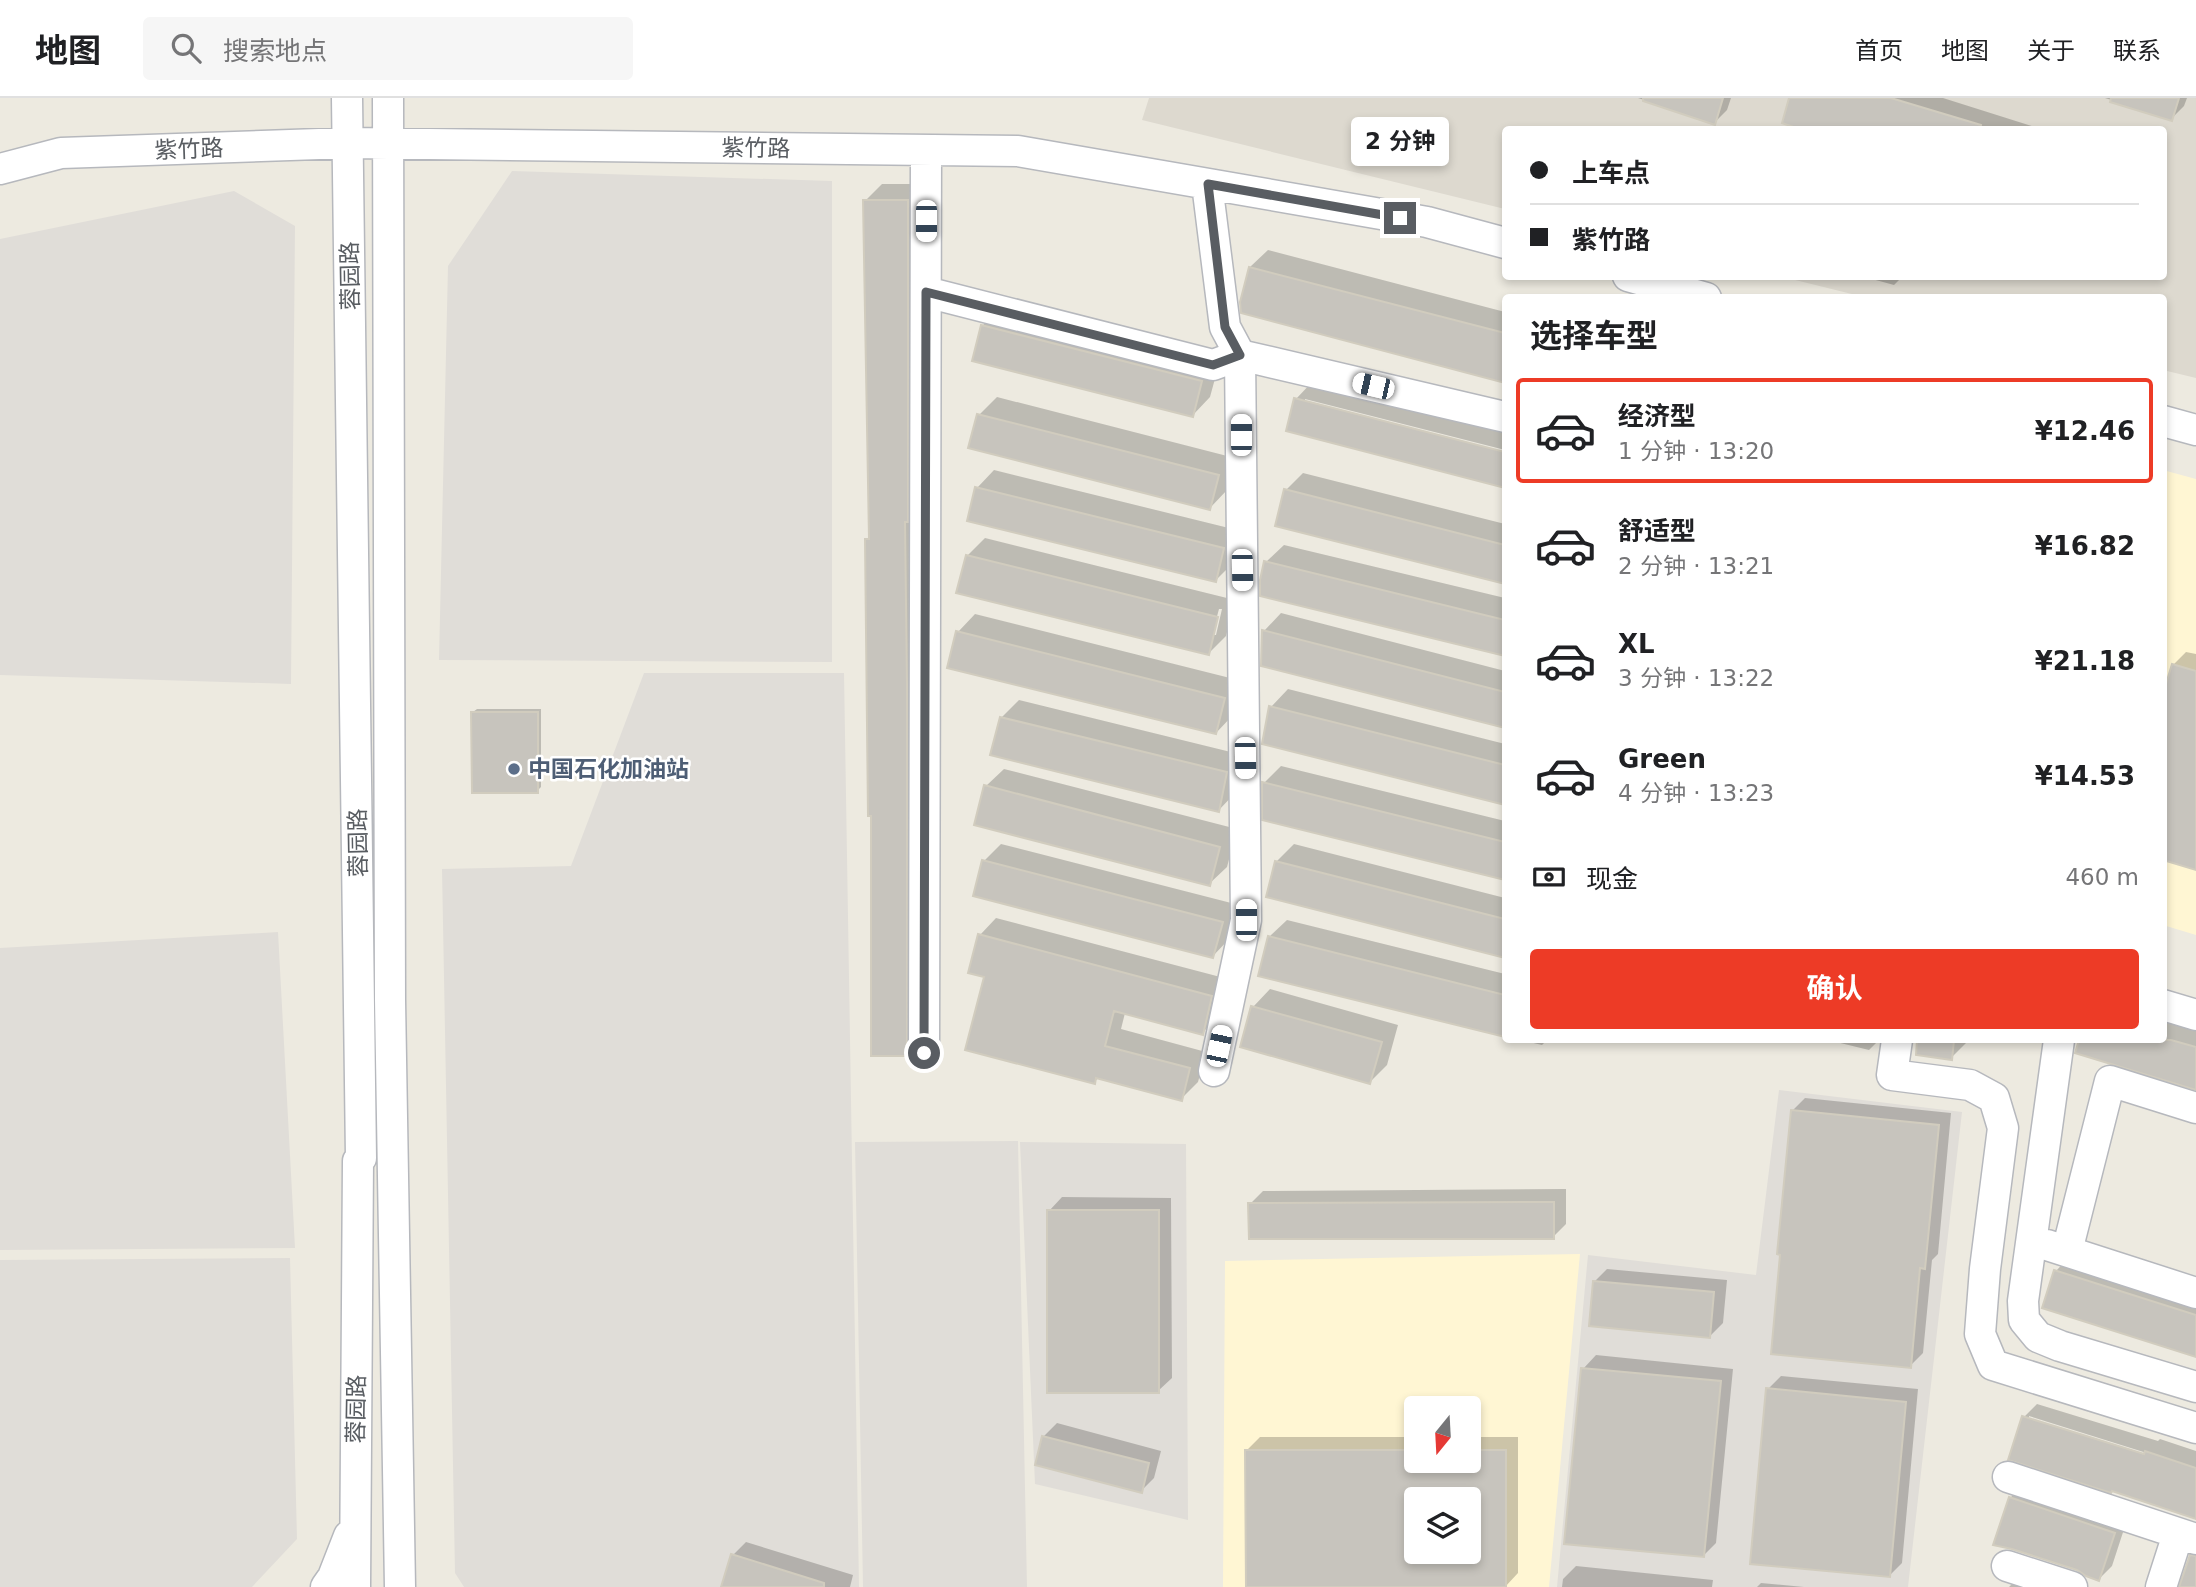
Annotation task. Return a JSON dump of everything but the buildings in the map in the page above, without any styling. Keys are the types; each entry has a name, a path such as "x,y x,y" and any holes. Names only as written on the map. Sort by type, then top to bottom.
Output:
{"street":[{"name":"蓉园路","path":"347,98 361,1158 358,1161 355,1587"},
{"name":"蓉园路","path":"388,98 390,1000 400,1587"},
{"name":"紫竹路","path":"0,169 61,153 348,143 1018,151 1427,222 1502,242"},
{"path":"924,1053 926,150"},
{"path":"1208,184 1225,327 1240,355 1246,920 1214,1071"},
{"path":"1642,280 1692,294"},
{"path":"926,292 1213,365 1240,355 1502,416"},
{"path":"2167,422 2196,430"},
{"path":"2167,1006 2196,1015"},
{"path":"1897,1043 1892,1075 1970,1085 1994,1098 2003,1128 1985,1269 1980,1334 1993,1365 2196,1428"},
{"path":"2059,1043 2030,1240 2023,1301 2024,1320 2038,1337 2060,1346 2196,1387"},
{"path":"2067,1251 2110,1081 2196,1108"},
{"path":"2030,1240 2196,1293"},
{"path":"2008,1477 2187,1536 2161,1587"},
{"path":"326,1587 333,1577 355,1520"},
{"path":"399,1528 415,1587"},
{"path":"2007,1566 2072,1587"}],"shaded area":[{"path":"1149,98 2196,98 2196,378 2167,371 2167,294 1852,294 1795,280 2167,280 2167,126 1502,126 1502,208 1142,120"},
{"path":"512,171 832,181 832,662 439,660 448,266"},
{"path":"234,191 295,226 291,684 0,675 0,239"},
{"path":"2167,471 2196,479 2196,935 2167,926"},
{"path":"644,673 844,673 859,1587 464,1587 455,1573 442,869 571,866"},
{"path":"278,932 295,1248 0,1250 0,948"},
{"path":"1779,1090 1962,1112 1908,1587 1557,1587 1588,1255 1756,1275"},
{"path":"1018,1141 1027,1587 863,1587 855,1142"},
{"path":"1020,1142 1186,1144 1188,1520 1035,1484"},
{"path":"1580,1254 1549,1587 1223,1587 1225,1261"},
{"path":"290,1258 297,1539 252,1587 0,1587 0,1260"}],"place":[{"name":"中国石化加油站","path":"514,769"}],"route":[{"path":"924,1053 926,292 1213,365 1240,355 1225,327 1208,184 1400,218"}]}
